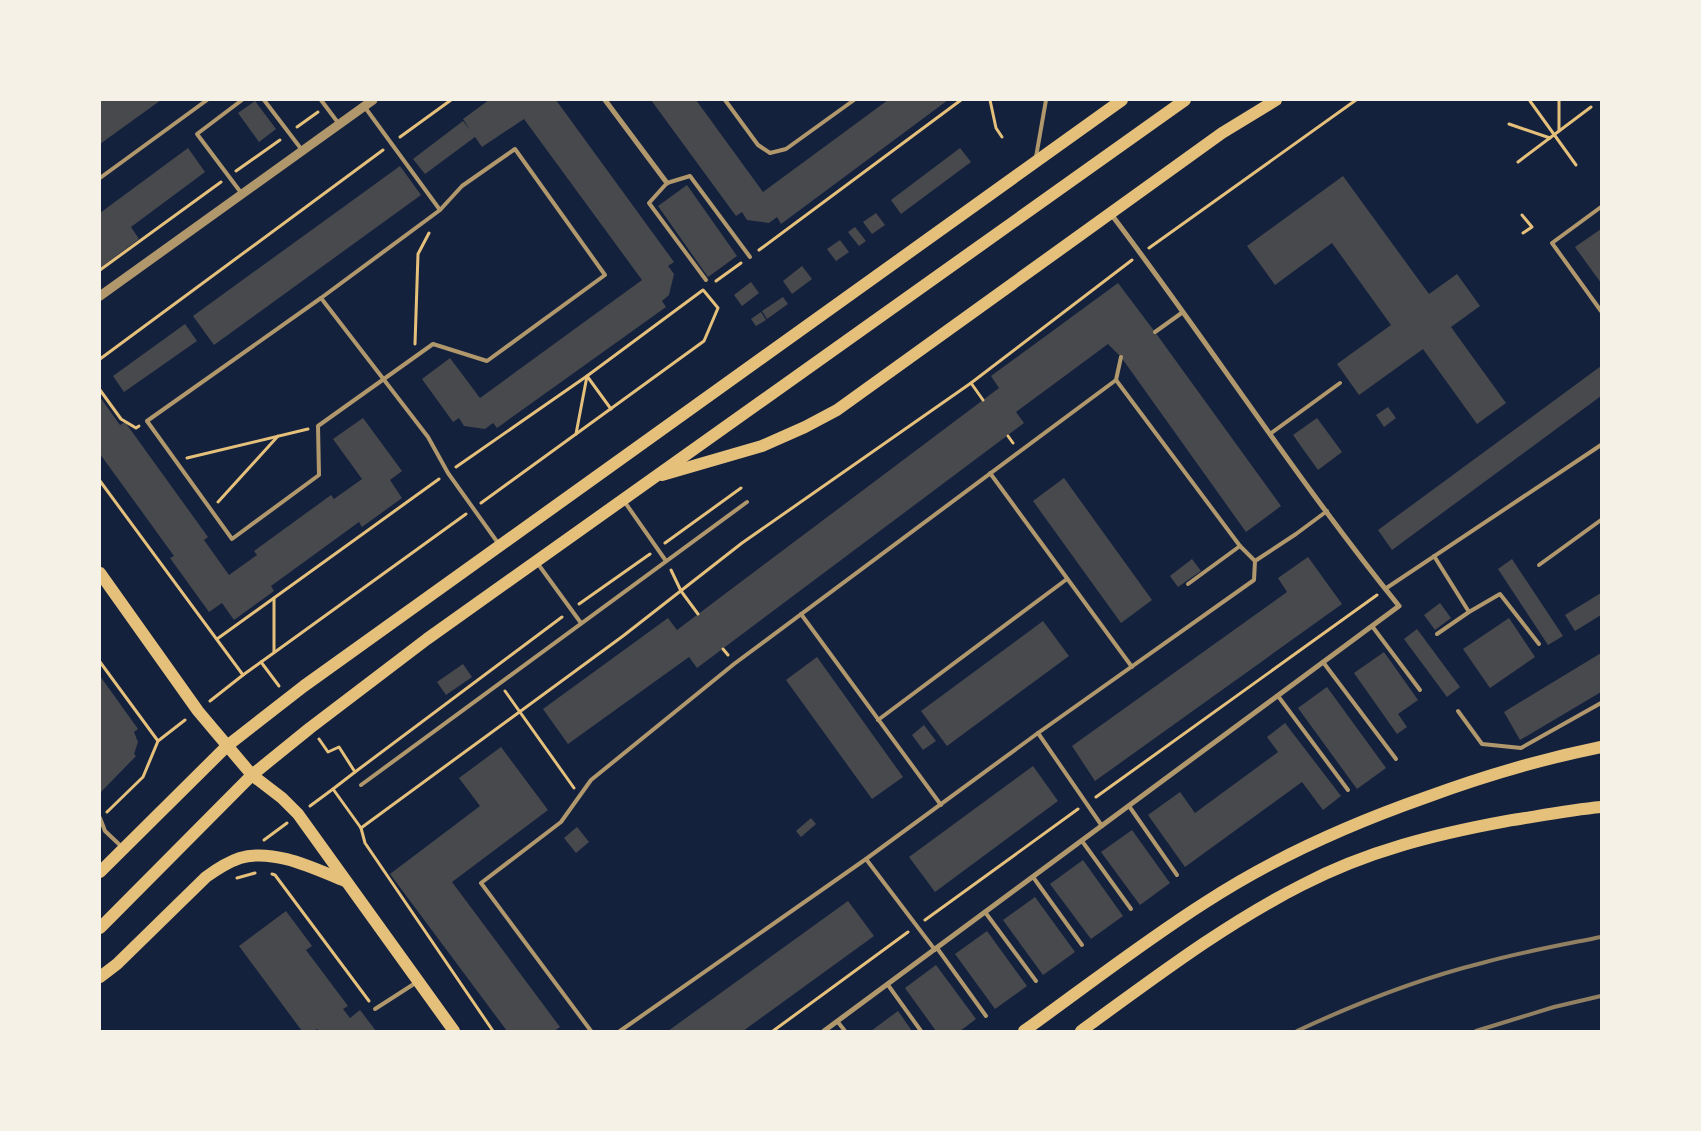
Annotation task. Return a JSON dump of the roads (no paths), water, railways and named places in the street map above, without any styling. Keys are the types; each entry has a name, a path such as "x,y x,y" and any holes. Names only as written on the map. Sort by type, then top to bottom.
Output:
{"main road":[{"path":"100,872 227,746 288,698 1122,100"},
{"path":"100,928 252,775 310,728 427,639 1185,100"},
{"path":"652,478 762,446 837,410 1222,133 1276,100"},
{"path":"100,573 198,710 227,746 252,775 282,798 298,814 454,1031"},
{"path":"1024,1031 1175,922 1222,892 1284,857 1374,816 1486,776 1601,747"},
{"path":"1081,1031 1222,931 1290,891 1346,864 1386,849 1452,831 1569,810 1601,807"},
{"path":"100,977 117,964 206,877 220,867 239,858 258,855 297,862 346,881"}],"street":[{"path":"100,296 373,100"},
{"path":"605,100 667,183"},
{"path":"824,1031 1399,606 1270,434 1111,214"}],"lane":[{"path":"100,178 207,100"},
{"path":"242,100 197,134 242,194"},
{"path":"264,100 302,151"},
{"path":"321,100 327,105 339,124"},
{"path":"725,100 758,145 770,153 786,149 854,100"},
{"path":"1036,162 1046,100"},
{"path":"364,106 440,210"},
{"path":"514,149 605,275 487,361 433,344 318,426 319,475 232,539 147,421 321,298 440,210 462,186 514,149"},
{"path":"706,280 649,203 667,183 690,176 750,257"},
{"path":"1601,207 1552,243 1601,311"},
{"path":"321,298 428,437 448,473 500,546"},
{"path":"1155,332 1183,312"},
{"path":"591,1031 481,883 561,822 592,780 734,664 1116,380 1121,356"},
{"path":"620,1031 866,860 1038,733 1254,580 1255,561 1240,546 1116,380"},
{"path":"1270,434 1340,383"},
{"path":"1385,589 1601,445"},
{"path":"990,473 1132,667"},
{"path":"623,500 666,560"},
{"path":"361,785 747,502"},
{"path":"1255,561 1327,511"},
{"path":"1539,565 1601,520"},
{"path":"1188,584 1240,546"},
{"path":"1434,556 1469,612"},
{"path":"536,562 581,623"},
{"path":"878,720 1067,580"},
{"path":"1436,634 1500,594 1539,644"},
{"path":"801,614 941,805"},
{"path":"1372,626 1420,690"},
{"path":"1324,662 1396,759"},
{"path":"1278,696 1348,790"},
{"path":"1458,711 1482,744 1521,748 1601,703"},
{"path":"1038,733 1102,826"},
{"path":"1129,806 1177,875"},
{"path":"100,818 102,831 123,849"},
{"path":"1082,841 1131,909"},
{"path":"866,860 986,1016"},
{"path":"1033,877 1082,945"},
{"path":"986,912 1036,981"},
{"path":"375,1010 419,981"},
{"path":"888,985 921,1031"},
{"path":"838,1021 845,1031"}],"railway":[{"path":"1297,1031 1365,1001 1435,976 1511,955 1601,937"},
{"path":"1476,1031 1554,1007 1601,996"}]}
